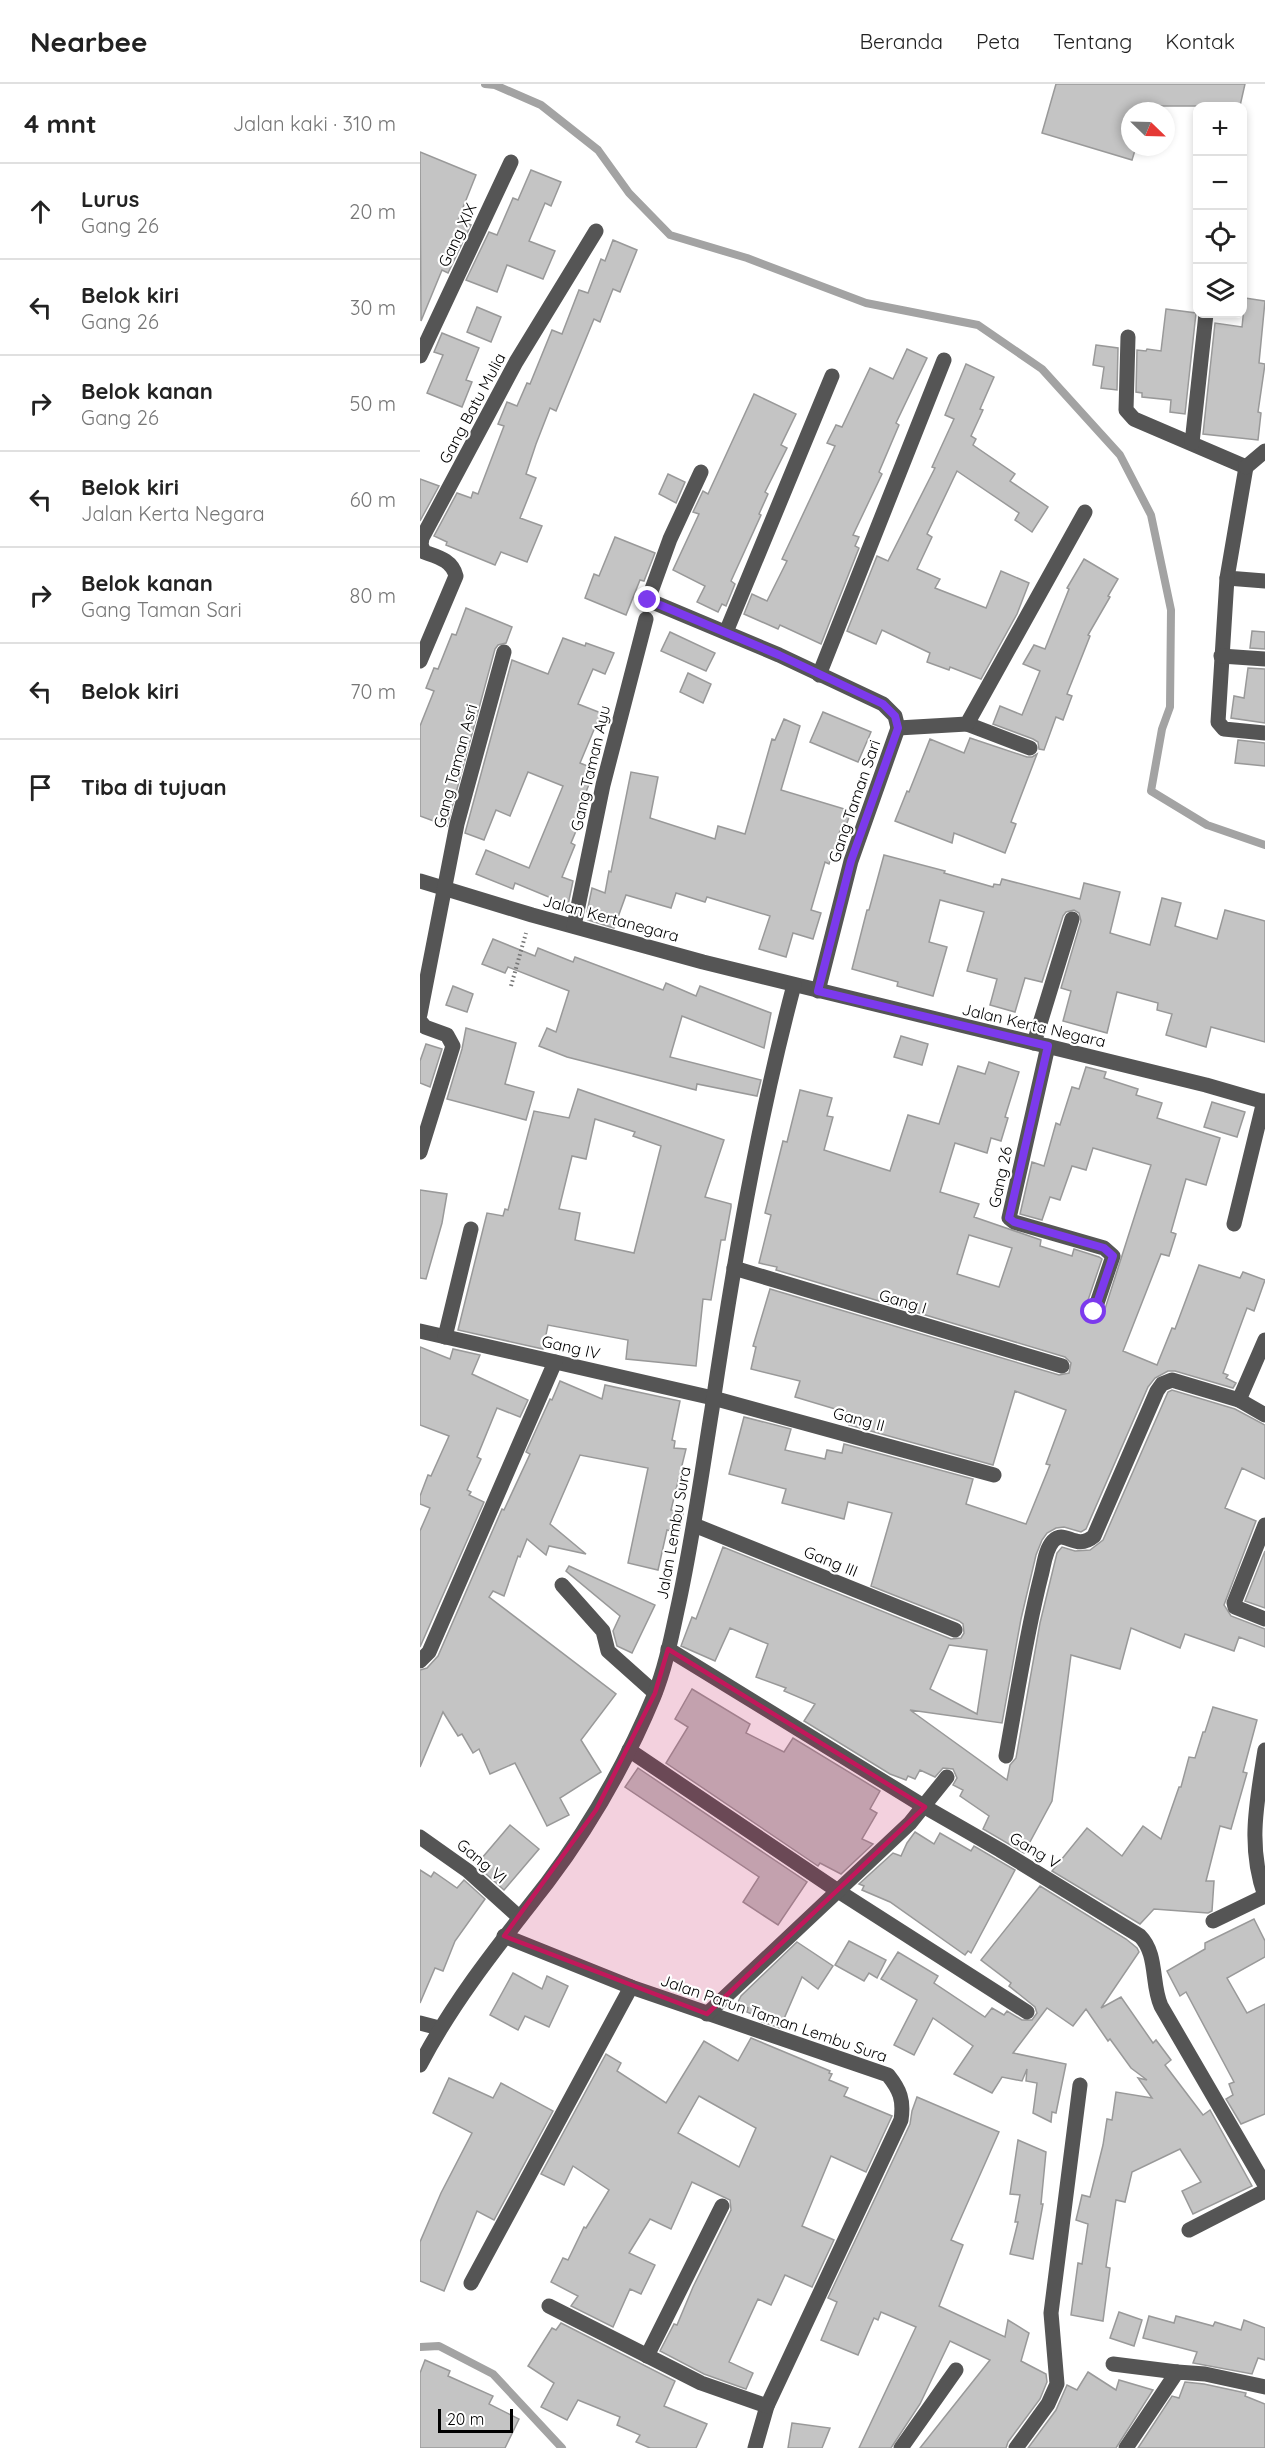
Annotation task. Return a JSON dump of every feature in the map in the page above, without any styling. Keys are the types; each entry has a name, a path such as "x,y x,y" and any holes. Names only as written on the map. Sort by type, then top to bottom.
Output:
{"street":[{"name":"Gang XIX","path":"420,356 511,162"},
{"name":"Gang Batu Mulia","path":"420,661 456,576 454,568 447,561 424,552 421,545 422,538 516,362 596,231"},
{"path":"1192,444 1206,318"},
{"path":"1128,337 1126,410 1134,419 1246,467"},
{"path":"819,675 944,360"},
{"path":"726,632 832,376"},
{"path":"1265,451 1246,467 1227,578 1218,717 1221,727 1265,733"},
{"path":"701,472 670,539 648,600 726,632 883,704 895,716 898,728 966,724 1030,748"},
{"path":"966,724 1085,512"},
{"path":"1227,578 1265,581"},
{"name":"Gang Taman Ayu","path":"574,926 603,785 646,620"},
{"name":"Gang Taman Asri","path":"420,1014 457,824 504,652"},
{"path":"1221,656 1265,659"},
{"name":"Gang Taman Sari","path":"818,991 851,861 898,728"},
{"name":"Jalan Kertanegara","path":"420,881 532,915 794,985"},
{"path":"1041,1045 1072,919"},
{"name":"Jalan Kerta Negara","path":"794,985 1206,1084 1264,1101"},
{"name":"Jalan Lembu Sura","path":"420,2065 439,2028 466,1987 547,1882 596,1810 629,1750 655,1693 668,1649 694,1525 752,1167 773,1064 794,985"},
{"path":"420,1021 426,1027 447,1035 453,1046 420,1152"},
{"name":"Gang 26","path":"1041,1045 1009,1218 1014,1222 1104,1248 1113,1256 1094,1312"},
{"path":"1234,1224 1264,1101"},
{"path":"445,1337 471,1229"},
{"name":"Gang I","path":"735,1268 1062,1366"},
{"name":"Gang IV","path":"420,1331 713,1398"},
{"path":"1239,1400 1265,1340"},
{"path":"420,1661 429,1652 555,1362"},
{"path":"1006,1756 1033,1607 1051,1544 1056,1538 1063,1537 1078,1543 1086,1542 1094,1536 1157,1390 1162,1384 1172,1380 1239,1400 1265,1415"},
{"name":"Gang II","path":"713,1398 994,1475"},
{"name":"Gang III","path":"694,1525 955,1630"},
{"path":"1265,1525 1234,1603 1235,1607 1265,1619"},
{"path":"562,1584 603,1631 608,1651 655,1693"},
{"name":"Gang V","path":"668,1649 925,1808 1000,1850 1148,1943 1155,1994 1265,2186"},
{"path":"629,1750 838,1892 1027,2012"},
{"path":"1213,1921 1265,1896 1254,1844 1254,1822 1265,1750"},
{"path":"706,2014 925,1808 947,1777"},
{"name":"Gang VI","path":"420,1837 468,1871 519,1917"},
{"name":"Jalan Parun Taman Lembu Sura","path":"504,1936 631,1987 888,2076 899,2089 903,2105 901,2120 766,2406 755,2448"},
{"path":"471,2283 631,1987"},
{"path":"420,2023 439,2028"},
{"path":"1017,2448 1048,2404 1057,2384 1052,2313 1080,2085"},
{"path":"1189,2230 1265,2191"},
{"path":"647,2356 722,2206"},
{"path":"549,2306 701,2383 766,2406"},
{"path":"1113,2364 1205,2374 1265,2386"},
{"path":"901,2448 956,2370"},
{"path":"1126,2448 1178,2372"}],"path":[{"path":"511,986 532,915"}],"highlighted area":[{"path":"668,1649 925,1807 707,2014 504,1936 596,1810 655,1693"}],"building":[{"path":"1056,84 1245,84 1241,102 1193,102 1193,106 1175,106 1175,102 1121,102 1121,156 1133,156 1132,160 1042,133"},
{"path":"420,152 476,175 458,220 471,225 448,273 442,270 421,321"},
{"path":"531,170 561,182 551,206 545,203 529,241 555,251 543,279 507,265 497,292 466,280 489,232 497,235 513,198 518,200"},
{"path":"613,240 637,250 620,292 613,289 600,322 594,319 556,411 550,408 536,444 526,474 536,478 520,518 542,526 527,562 501,552 495,565 446,545 447,542 434,536 457,493 471,498 473,492 478,494 504,426 498,424 507,402 517,406 527,383 530,384 552,330 562,334 579,290 588,293 601,259 605,261"},
{"path":"1247,298 1265,301 1259,363 1265,364 1258,412 1261,413 1258,440 1203,434 1215,323 1242,327 1243,318 1247,318"},
{"path":"477,307 501,317 491,342 467,332"},
{"path":"1166,309 1193,313 1193,318 1195,318 1185,414 1170,412 1171,400 1142,397 1142,393 1136,392 1137,350 1161,351"},
{"path":"442,333 479,348 466,380 472,382 462,407 427,393 443,355 434,352"},
{"path":"1096,345 1118,348 1117,390 1101,388 1104,367 1093,365"},
{"path":"907,349 927,358 896,423 899,425 879,472 882,474 853,535 859,537 855,546 859,548 821,644 780,625 778,629 744,614 752,594 767,601 787,561 782,559 835,446 827,443 836,425 842,427 870,368 893,379"},
{"path":"966,364 994,377 971,436 976,439 973,445 1015,474 1010,481 1048,507 1032,532 1015,520 1019,513 957,471 927,534 932,537 917,569 940,579 935,588 986,608 1001,571 1029,583 1017,614 981,679 950,667 949,670 927,662 930,653 882,630 876,644 847,631 877,556 888,561 935,468 932,467 954,419 945,415"},
{"path":"754,394 796,414 781,445 787,448 765,492 768,494 759,514 761,515 731,581 735,584 726,606 722,604 718,612 697,602 705,586 673,570 699,514 693,512 703,491 708,494"},
{"path":"668,474 685,482 676,503 659,494"},
{"path":"420,479 439,486 420,521"},
{"path":"615,537 655,553 644,581 640,580 626,615 585,598 594,574 599,576"},
{"path":"1084,559 1118,579 1088,635 1090,636 1067,694 1072,696 1063,720 1056,717 1044,750 1039,749 1038,742 1033,739 993,724 1000,706 1022,715 1040,671 1023,664 1034,645 1045,649 1069,589 1067,588"},
{"path":"466,608 512,627 506,643 498,645 495,649 447,826 420,816 420,726 434,691 426,688 434,668 438,669 452,634 456,635"},
{"path":"1252,631 1265,632 1265,649 1250,648"},
{"path":"670,632 715,653 706,671 661,651"},
{"path":"563,638 614,653 605,674 593,669 578,704 601,713 580,763 595,769 579,810 584,812 571,843 575,845 562,877 573,881 568,905 515,883 513,889 476,874 486,850 529,868 563,786 528,772 510,816 496,810 484,840 465,833 512,660 548,674"},
{"path":"1248,668 1265,669 1265,723 1231,718 1234,696 1244,698"},
{"path":"688,673 711,684 703,703 680,692"},
{"path":"823,712 871,732 858,762 810,742"},
{"path":"784,719 800,726 781,790 851,811 844,832 840,831 829,864 825,862 811,910 821,913 813,939 793,933 786,957 759,949 770,916 707,897 705,902 676,893 671,908 626,895 614,928 588,920 590,914 587,912 592,888 605,893 631,772 658,777 650,818 715,839 718,826 745,834 772,739 775,740"},
{"path":"970,738 1027,757 1037,754 1011,822 1016,824 1005,853 954,833 952,843 895,821 930,739 964,753"},
{"path":"1238,740 1265,743 1265,766 1235,763"},
{"path":"884,855 945,871 944,873 993,887 994,884 1000,885 1002,879 1080,899 1084,883 1120,892 1110,933 1150,945 1162,898 1181,903 1175,926 1217,939 1225,910 1265,921 1265,1042 1211,1027 1206,1047 1166,1035 1172,1014 1157,1010 1158,1003 1117,992 1107,1033 1063,1021 1071,991 1061,988 1081,921 1079,913 1074,910 1066,912 1063,916 1042,982 1025,978 1015,1012 990,1005 997,979 967,971 984,912 940,900 929,942 947,947 933,996 897,986 898,982 852,969"},
{"path":"493,939 535,956 538,948 573,962 575,957 663,990 666,983 696,996 700,986 771,1013 764,1048 682,1016 670,1057 761,1080 757,1096 697,1084 696,1090 567,1057 539,1046 547,1028 556,1032 569,991 508,967 505,973 482,964"},
{"path":"453,986 473,994 467,1012 446,1005"},
{"path":"466,1028 516,1043 505,1084 534,1092 526,1120 447,1099"},
{"path":"901,1036 928,1044 922,1065 894,1057"},
{"path":"426,1044 442,1049 430,1087 420,1083 420,1061"},
{"path":"989,1062 1019,1072 1005,1117 1008,1118 1001,1141 991,1138 987,1153 955,1143 940,1192 979,1204 974,1217 1041,1240 1040,1246 1072,1256 1074,1249 1102,1259 1085,1309 1086,1318 1091,1321 1100,1320 1103,1315 1151,1165 1093,1148 1086,1170 1072,1166 1060,1200 1050,1197 1042,1220 1020,1214 1032,1162 1044,1166 1056,1123 1060,1125 1072,1087 1079,1089 1086,1067 1106,1072 1104,1078 1138,1089 1136,1095 1162,1103 1157,1118 1220,1138 1206,1185 1186,1179 1171,1232 1176,1234 1169,1256 1161,1254 1123,1351 1157,1365 1172,1328 1175,1329 1199,1265 1240,1278 1243,1272 1265,1280 1254,1311 1247,1308 1223,1373 1228,1375 1226,1378 1236,1383 1233,1388 1175,1371 1168,1371 1155,1378 1148,1387 1086,1529 1081,1532 1064,1527 1056,1528 1047,1533 1042,1540 1036,1555 1021,1619 1002,1723 910,1710 1007,1780 1010,1765 1016,1758 1040,1623 1057,1553 1062,1547 1075,1551 1090,1550 1103,1540 1168,1392 1172,1390 1235,1409 1265,1425 1265,1479 1242,1468 1225,1508 1256,1521 1224,1605 1231,1616 1265,1629 1265,1647 1239,1637 1234,1651 1185,1634 1180,1648 1131,1628 1120,1669 1071,1655 1052,1801 1024,1853 983,1829 989,1816 960,1796 963,1790 953,1785 957,1778 953,1769 943,1768 935,1777 920,1770 915,1779 908,1776 906,1780 890,1774 804,1721 815,1704 784,1691 786,1688 756,1677 768,1644 730,1628 715,1661 681,1646 692,1617 696,1619 723,1547 951,1639 961,1638 964,1633 963,1624 959,1621 871,1586 892,1513 848,1502 844,1519 782,1503 786,1489 729,1474 744,1417 791,1429 785,1450 825,1459 827,1450 842,1453 844,1444 973,1479 966,1504 1026,1524 1050,1465 1046,1464 1066,1410 1015,1391 993,1465 849,1425 852,1414 795,1397 800,1381 751,1369 756,1347 753,1346 770,1289 1059,1375 1069,1373 1071,1363 1065,1357 759,1263 771,1215 765,1213 783,1141 787,1142 800,1090 832,1098 827,1116 833,1117 824,1150 890,1171 908,1115 939,1124 958,1066 985,1074","holes":["969,1235 1012,1248 999,1287 957,1274","949,1645 987,1650 977,1714 930,1689"]},
{"path":"578,1089 724,1140 705,1197 731,1204 731,1207 725,1240 721,1240 711,1300 703,1299 696,1366 626,1359 628,1340 548,1325 543,1349 458,1330 487,1213 503,1216 505,1209 508,1210 534,1111 569,1118","holes":["595,1119 635,1132 633,1136 661,1146 634,1253 575,1240 580,1213 559,1209 572,1156 586,1159"]},
{"path":"1212,1102 1245,1112 1237,1137 1204,1127"},
{"path":"420,1190 447,1194 442,1223 426,1279 420,1278"},
{"path":"420,1347 450,1359 453,1349 480,1355 472,1374 528,1400 520,1417 497,1408 477,1457 481,1459 467,1490 471,1492 469,1495 484,1502 420,1647 420,1531 430,1508 420,1504 420,1496 428,1475 431,1476 449,1436 420,1425"},
{"path":"560,1381 602,1399 605,1385 680,1401 672,1440 675,1441 674,1448 686,1449 671,1510 683,1513 679,1533 667,1530 658,1570 628,1563 648,1468 580,1455 550,1524 586,1554 549,1546 546,1555 527,1539 520,1557 518,1556 504,1596 493,1591 489,1597 616,1694 581,1740 601,1772 560,1798 569,1815 547,1826 515,1763 490,1774 479,1749 473,1753 462,1734 458,1736 443,1712 420,1767 420,1670 427,1668 438,1656 502,1509 504,1510 530,1454 526,1452"},
{"path":"1265,1551 1265,1608 1245,1601"},
{"path":"569,1566 655,1605 632,1653 617,1646 613,1631 620,1616 566,1571"},
{"path":"692,1689 750,1724 746,1733 784,1752 793,1738 880,1791 870,1809 877,1813 862,1839 873,1844 841,1874 820,1863 818,1866 666,1763 688,1727 675,1719"},
{"path":"1213,1707 1257,1720 1243,1772 1247,1773 1231,1829 1220,1826 1206,1881 1214,1881 1212,1911 1208,1913 1154,1909 1140,1924 1052,1871 1087,1828 1122,1856 1143,1826 1161,1839 1179,1787 1181,1787 1189,1757 1195,1758"},
{"path":"638,1768 807,1882 778,1925 743,1902 759,1877 625,1787"},
{"path":"510,1825 539,1849 504,1890 476,1865"},
{"path":"915,1832 934,1844 940,1833 971,1851 974,1846 1015,1870 971,1953 968,1951 965,1955 890,1902 862,1890 864,1886 859,1884 893,1853 901,1856"},
{"path":"420,1870 431,1877 434,1872 457,1888 464,1880 485,1899 455,1941 443,1971 435,1968 420,2003"},
{"path":"1040,1886 1137,1948 1139,1952 1101,2008 1121,1997 1153,2043 1156,2040 1171,2060 1165,2065 1203,2115 1210,2110 1252,2186 1193,2214 1182,2191 1201,2182 1180,2149 1132,2172 1125,2202 1116,2200 1106,2267 1110,2268 1103,2321 1071,2315 1078,2263 1082,2264 1088,2224 1076,2220 1082,2195 1090,2197 1107,2119 1112,2120 1116,2092 1152,2098 1138,2078 1147,2080 1131,2068 1110,2039 1108,2041 1086,2009 1073,2026 1047,2008 1013,2053 1066,2064 1056,2113 1052,2112 1051,2122 1033,2113 1037,2083 1026,2081 1027,2069 1022,2081 1002,2077 992,2093 954,2074 973,2046 933,2018 914,2055 894,2045 917,2000 881,1979 898,1952 938,1976 934,1983 985,2017 992,2008 1004,2015 1007,2011 1022,2020 1032,2020 1037,2013 1035,2007 1009,1986 1011,1983 981,1960"},
{"path":"1254,1919 1265,1941 1265,1957 1227,1978 1247,2013 1265,2004 1265,2114 1241,2124 1226,2099 1233,2095 1229,2084 1234,2082 1186,1992 1180,1996 1167,1971 1205,1949 1205,1943"},
{"path":"849,1941 886,1960 877,1978 869,1973 864,1981 835,1965"},
{"path":"797,1942 833,1966 818,1989 802,1977 780,2028 760,2021 762,2018 747,2012 748,2008 737,2004 741,1996"},
{"path":"513,1973 542,1989 547,1976 568,1986 549,2027 525,2016 518,2030 490,2015"},
{"path":"751,2038 830,2071 829,2073 832,2074 829,2080 848,2088 844,2096 892,2116 866,2172 831,2156 802,2226 834,2240 812,2287 785,2275 771,2305 758,2299 729,2362 753,2373 746,2389 704,2374 660,2351 674,2324 677,2325 731,2210 730,2200 692,2182 671,2229 650,2219 629,2253 655,2265 641,2294 630,2289 613,2327 571,2306 578,2296 551,2282 563,2258 568,2260 584,2227 586,2228 609,2190 573,2166 564,2185 541,2174 606,2054 621,2063 617,2071 666,2103 704,2041 738,2061","holes":["699,2096 756,2128 739,2167 678,2133"]},
{"path":"449,2078 493,2098 501,2083 553,2111 494,2220 477,2211 444,2291 420,2281 420,2242 441,2193 472,2133 433,2113"},
{"path":"917,2097 999,2132 951,2240 963,2245 939,2306 1005,2337 1008,2320 1029,2333 1021,2361 1046,2374 1047,2382 1040,2399 1006,2448 920,2448 990,2360 950,2341 920,2404 891,2448 859,2448 916,2327 881,2312 878,2320 874,2318 858,2355 821,2340 837,2302 828,2298 910,2124"},
{"path":"1018,2140 1046,2152 1041,2204 1043,2204 1033,2259 1010,2254 1018,2222 1015,2222 1020,2195 1010,2194"},
{"path":"1119,2312 1142,2320 1134,2346 1110,2338"},
{"path":"1149,2316 1174,2323 1176,2316 1213,2326 1215,2322 1241,2330 1244,2320 1265,2328 1265,2360 1258,2358 1252,2374 1193,2363 1197,2352 1143,2338"},
{"path":"561,2323 675,2381 664,2406 707,2424 696,2448 650,2448 636,2442 640,2435 617,2425 620,2417 578,2400 567,2420 541,2407 554,2383 528,2366 552,2328 556,2330"},
{"path":"425,2360 450,2371 448,2376 493,2396 489,2404 519,2419 505,2448 420,2448 420,2373"},
{"path":"1088,2372 1116,2390 1119,2380 1153,2390 1116,2448 1028,2448 1056,2410 1067,2385 1077,2390"},
{"path":"1185,2382 1246,2393 1245,2396 1265,2404 1265,2448 1138,2448 1172,2396 1179,2398"},
{"path":"792,2423 830,2428 822,2448 788,2448"}],"waterway":[{"path":"485,84 495,85 541,105 598,150 629,193 670,235 747,258 866,303 978,325 1042,369 1120,455 1151,515 1171,610 1170,707 1162,729 1151,791 1207,825 1265,845"},
{"path":"420,2347 439,2346 493,2374 562,2448"}],"route":[{"path":"648,600 779,655 883,704 895,716 898,728 851,861 818,991 1048,1046 1009,1218 1014,1222 1104,1248 1113,1256 1094,1312"}]}
